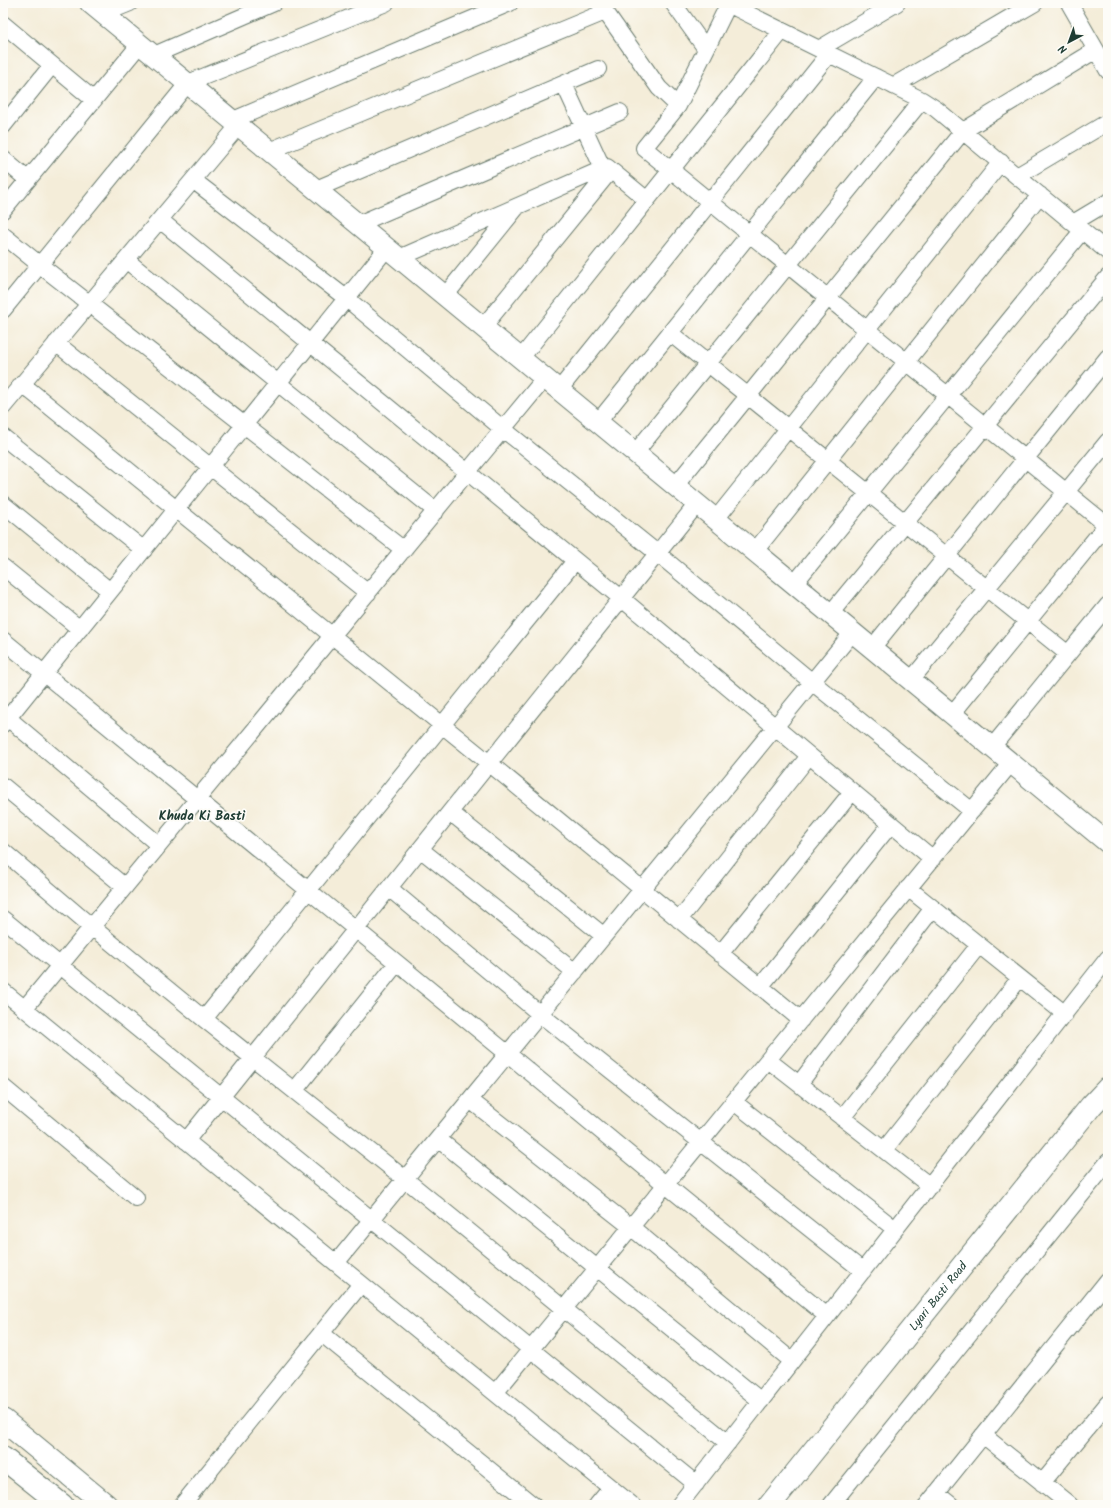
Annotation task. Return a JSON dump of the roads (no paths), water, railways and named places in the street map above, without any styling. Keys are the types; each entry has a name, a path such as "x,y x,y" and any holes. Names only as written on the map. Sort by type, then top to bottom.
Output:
{"main road":[{"name":"Lyari Basti Road","path":"770,1505 1091,1106 1108,1088"},
{"path":"3,1420 106,1505"},
{"path":"3,1458 62,1505"}],"street":[{"path":"97,8 130,3"},
{"path":"3,210 94,100 147,50 274,3"},
{"path":"3,310 188,83 386,3"},
{"path":"3,407 193,180 236,123 510,3"},
{"path":"673,3 706,49"},
{"path":"24,1009 503,429 552,384 710,201 824,51 897,3"},
{"path":"893,86 1035,3"},
{"path":"1069,3 1108,71"},
{"path":"952,714 1108,524 1066,492 644,148 678,106 706,49 739,5 782,30 922,100 936,109 1108,252"},
{"path":"270,151 602,7 659,88 678,106"},
{"path":"97,8 1108,843"},
{"path":"3,24 94,100"},
{"path":"521,358 782,30"},
{"path":"675,486 963,131 1096,50"},
{"path":"3,126 52,65"},
{"path":"316,189 598,69"},
{"path":"598,422 876,77"},
{"path":"564,84 584,128 607,169 647,200"},
{"path":"636,453 922,100"},
{"path":"358,224 620,112"},
{"path":"1017,176 1108,122"},
{"path":"3,159 28,180"},
{"path":"716,519 1001,162"},
{"path":"159,845 5,719 144,550 346,298 393,253 519,206 607,169"},
{"path":"483,327 607,169"},
{"path":"193,180 346,298 503,429 658,553 812,682 972,811"},
{"path":"755,551 1040,195"},
{"path":"794,584 948,396 1078,227 1108,202"},
{"path":"445,296 519,206"},
{"path":"160,220 621,598 933,858"},
{"path":"3,235 404,550"},
{"path":"126,260 436,511"},
{"path":"830,614 1108,277"},
{"path":"670,333 1068,654"},
{"path":"56,343 368,593"},
{"path":"872,648 1108,357"},
{"path":"22,384 489,763 801,1020"},
{"path":"3,437 144,550"},
{"path":"911,680 1108,441"},
{"path":"3,504 110,591"},
{"path":"186,1141 697,504"},
{"path":"204,1019 575,561"},
{"path":"3,567 80,629"},
{"path":"992,747 1108,605"},
{"path":"336,1263 853,632"},
{"path":"3,640 827,1316"},
{"path":"679,920 809,756"},
{"path":"495,1393 1011,763"},
{"path":"3,786 125,887"},
{"path":"720,954 852,792"},
{"path":"450,812 604,936"},
{"path":"760,987 891,824"},
{"path":"420,849 575,972"},
{"path":"3,851 92,927 204,1019 405,1179 728,1443"},
{"path":"389,888 540,1014 863,1271"},
{"path":"908,888 1065,1014"},
{"path":"799,1084 933,908"},
{"path":"3,919 696,1484"},
{"path":"842,1118 980,945"},
{"path":"679,1505 1108,958"},
{"path":"295,1090 397,963"},
{"path":"884,1150 1020,978"},
{"path":"3,992 632,1505"},
{"path":"768,1060 930,1186"},
{"path":"3,1087 136,1198"},
{"path":"470,1100 631,1227 792,1361"},
{"path":"734,1102 895,1229"},
{"path":"438,1139 761,1401"},
{"path":"831,1505 1108,1162"},
{"path":"951,1505 932,1499 1108,1280"},
{"path":"182,1505 361,1284"},
{"path":"321,1332 533,1505"},
{"path":"1042,1483 1108,1403"},
{"path":"983,1435 1070,1505"},
{"path":"597,1505 611,1488"}],"district":[{"name":"Khuda Ki Basti","path":"202,815"}]}
